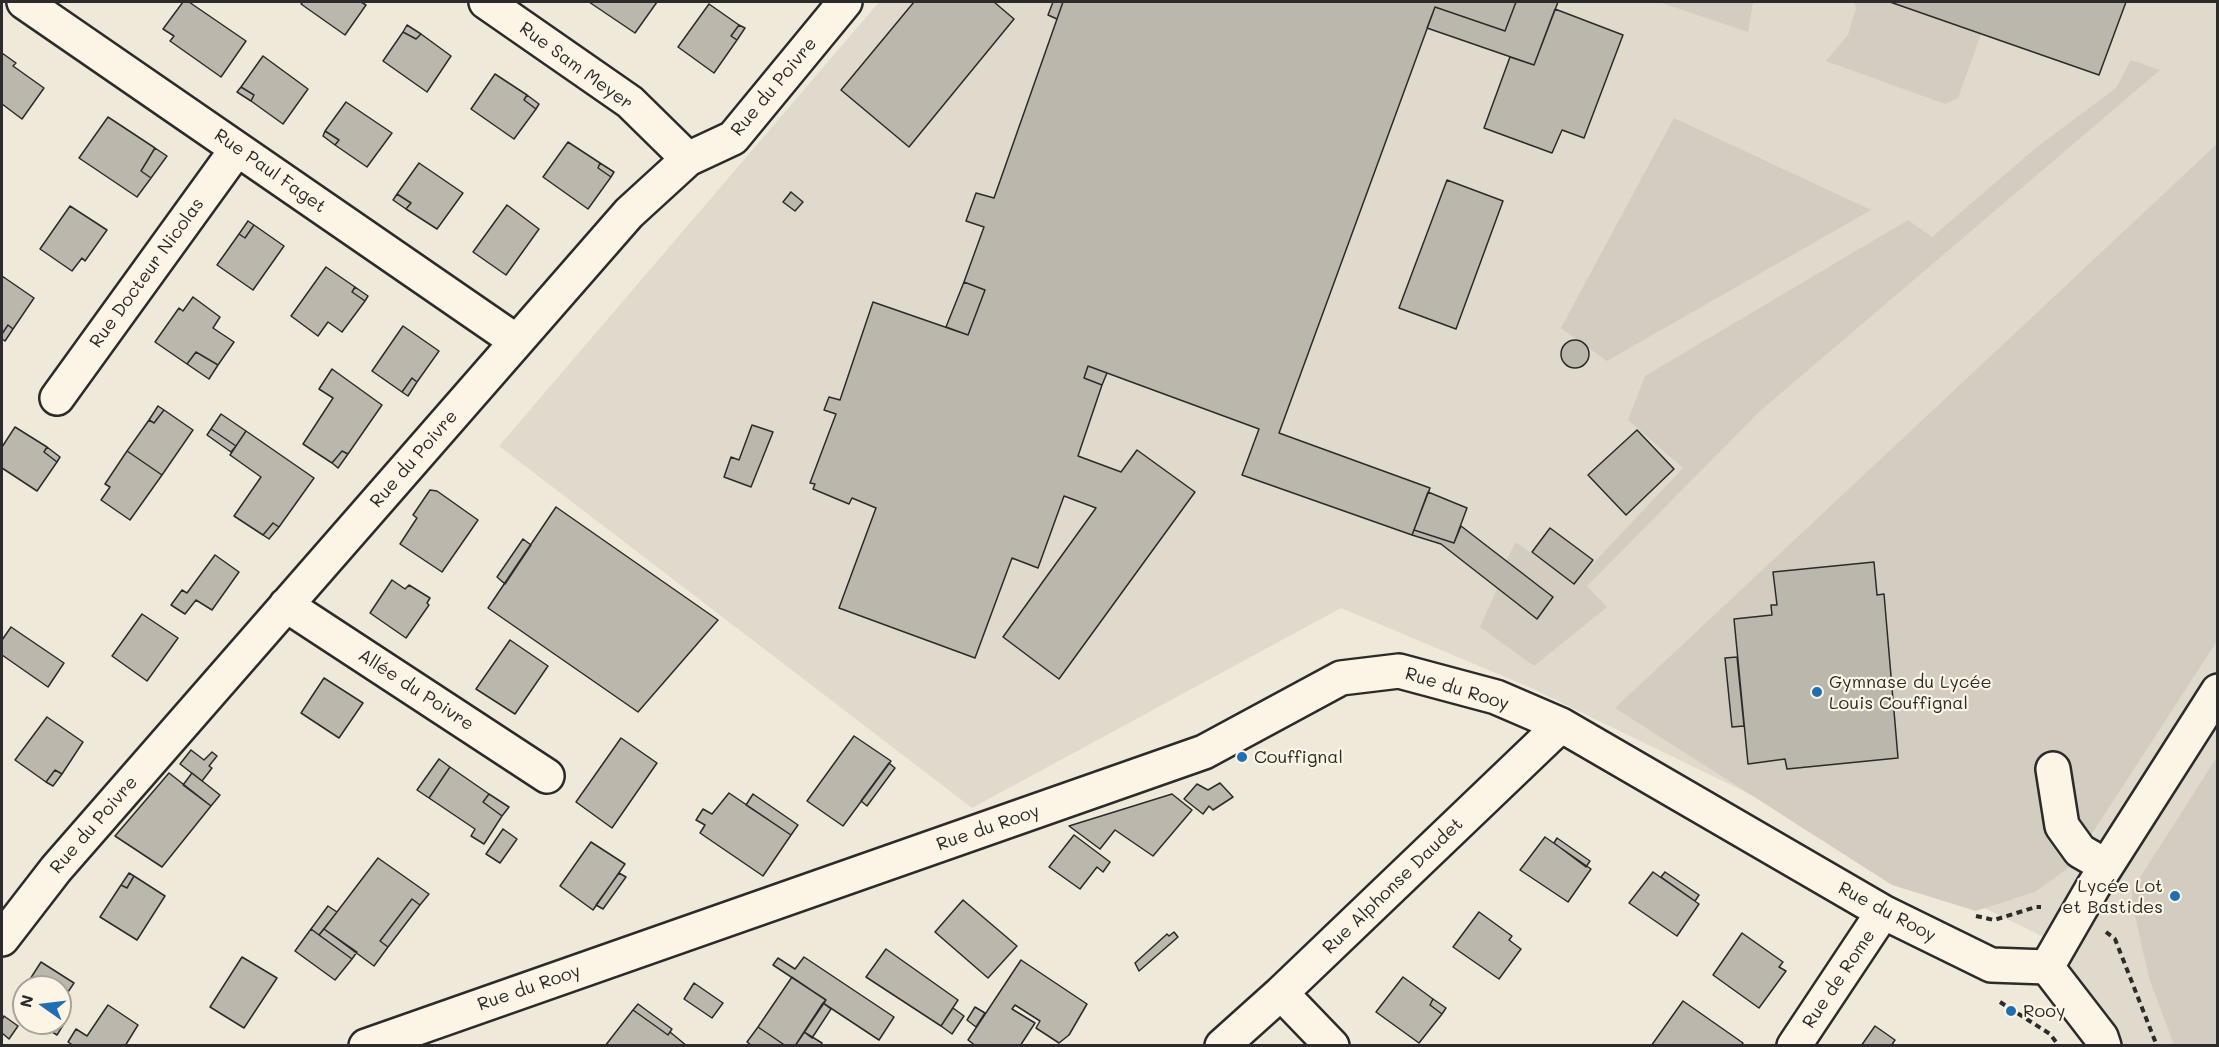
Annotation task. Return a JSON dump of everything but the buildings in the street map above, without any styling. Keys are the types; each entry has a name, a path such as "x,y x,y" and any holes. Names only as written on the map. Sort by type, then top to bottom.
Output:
{"street":[{"name":"Rue Paul Faget","path":"24,2 516,341"},
{"name":"Rue Sam Meyer","path":"486,2 630,102 688,159"},
{"name":"Rue du Poivre","path":"2,939 56,869 629,213 688,159 733,138 845,2"},
{"name":"Rue Docteur Nicolas","path":"57,398 237,149"},
{"name":"Allée du Poivre","path":"286,605 547,776"},
{"name":"Rue du Rooy","path":"366,1046 1204,752 1341,678 1399,671 1496,698 1561,725 1883,912 1990,965 2047,967"},
{"path":"2104,1046 2101,1037 2047,967 2106,866 2217,691"},
{"name":"Rue Alphonse Daudet","path":"1222,1046 1281,993 1561,725"},
{"path":"2053,769 2062,826 2080,851 2106,866"},
{"name":"Rue de Rome","path":"1794,1046 1883,912"},
{"path":"1281,993 1332,1046"}],"shaded area":[{"path":"879,2 2217,2 2217,1045 2113,1045 2044,937 1529,687 1341,608 972,808 499,446"},
{"path":"1659,2 1753,2 1748,32"},
{"path":"1854,2 1890,2 1981,34 1958,98 1945,104 1826,61 1848,35 1856,8"},
{"path":"2131,60 2160,70 1760,411 1587,586 1607,607 1534,666 1480,627 1498,587 1537,619 1553,597 1506,561 1516,542 1574,584 1683,468 1628,420 1645,376 1908,220 1932,237 2037,147 2116,88"},
{"path":"1674,118 1871,210 1607,361 1561,328"},
{"path":"2217,144 2217,641 2071,866 2035,892 1976,911 1892,885 1615,708"},
{"name":"Lycée Lot et Bastides","path":"2217,757 2217,1045 2174,1045 2149,978 2132,902 2132,890"}],"place":[{"name":"Gymnase du Lycée Louis Couffignal","path":"1817,692"},
{"name":"Couffignal","path":"1242,757"},
{"name":"Lycée Lot et Bastides","path":"2175,896"},
{"name":"Rooy","path":"2011,1011"}]}
